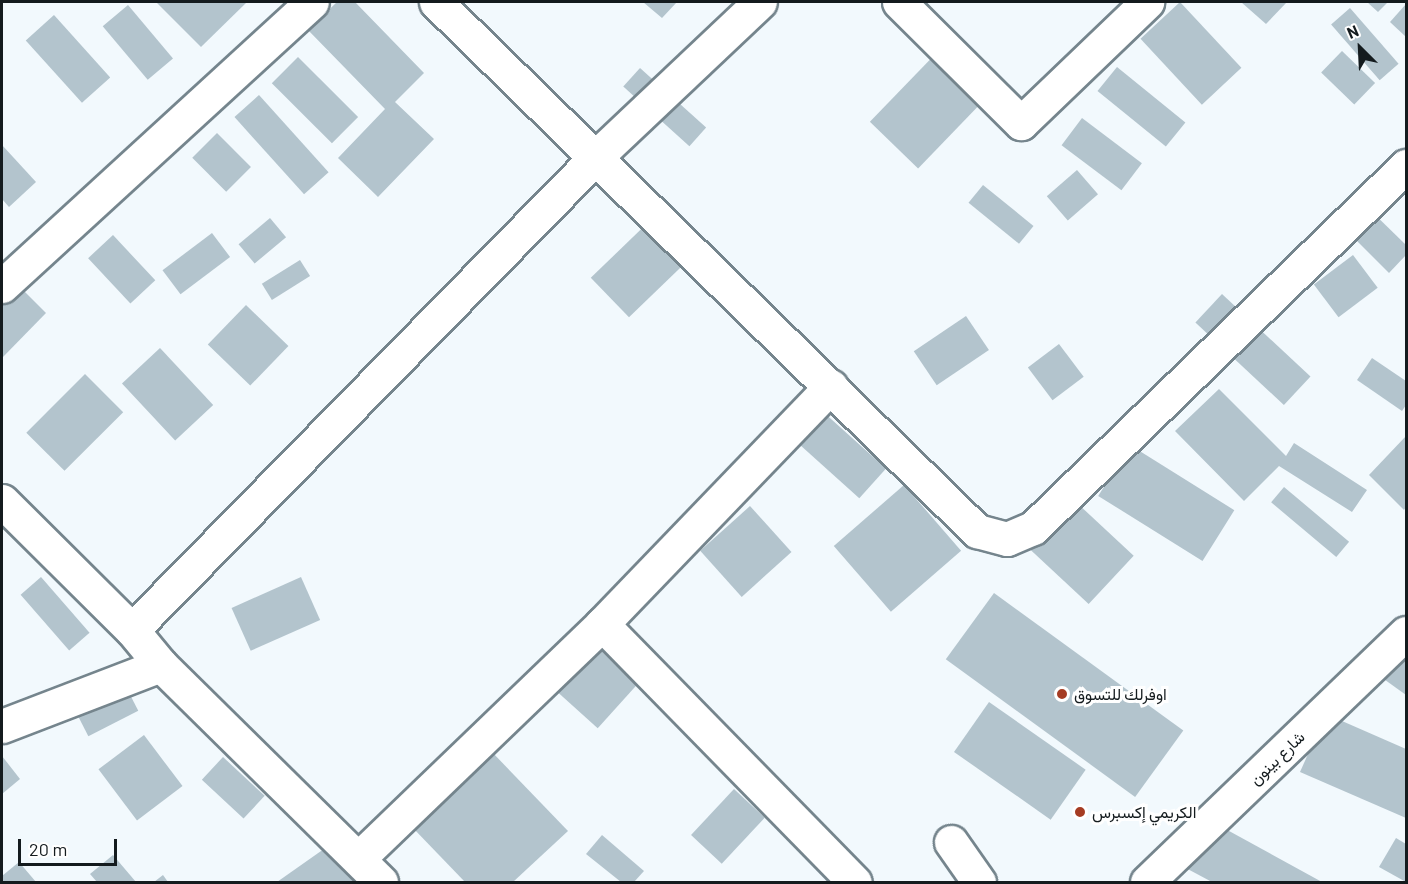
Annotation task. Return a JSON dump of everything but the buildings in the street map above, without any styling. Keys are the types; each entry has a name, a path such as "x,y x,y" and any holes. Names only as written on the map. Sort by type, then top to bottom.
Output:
{"street":[{"path":"2,286 312,2"},
{"path":"436,2 597,156 977,531 1006,539 1033,528 1407,166"},
{"path":"132,630 597,156 760,2"},
{"path":"899,2 1021,123 1148,2"},
{"path":"359,858 602,624 831,386"},
{"path":"2,501 132,630 161,665 381,882"},
{"path":"602,624 855,882"},
{"name":"شارع بينون","path":"1147,882 1407,633"},
{"path":"2,726 161,665"},
{"path":"951,842 979,882"}],"place":[{"name":"اوفرلك للتسوق","path":"1062,694"},
{"name":"الكريمي إكسبرس","path":"1080,812"}]}
